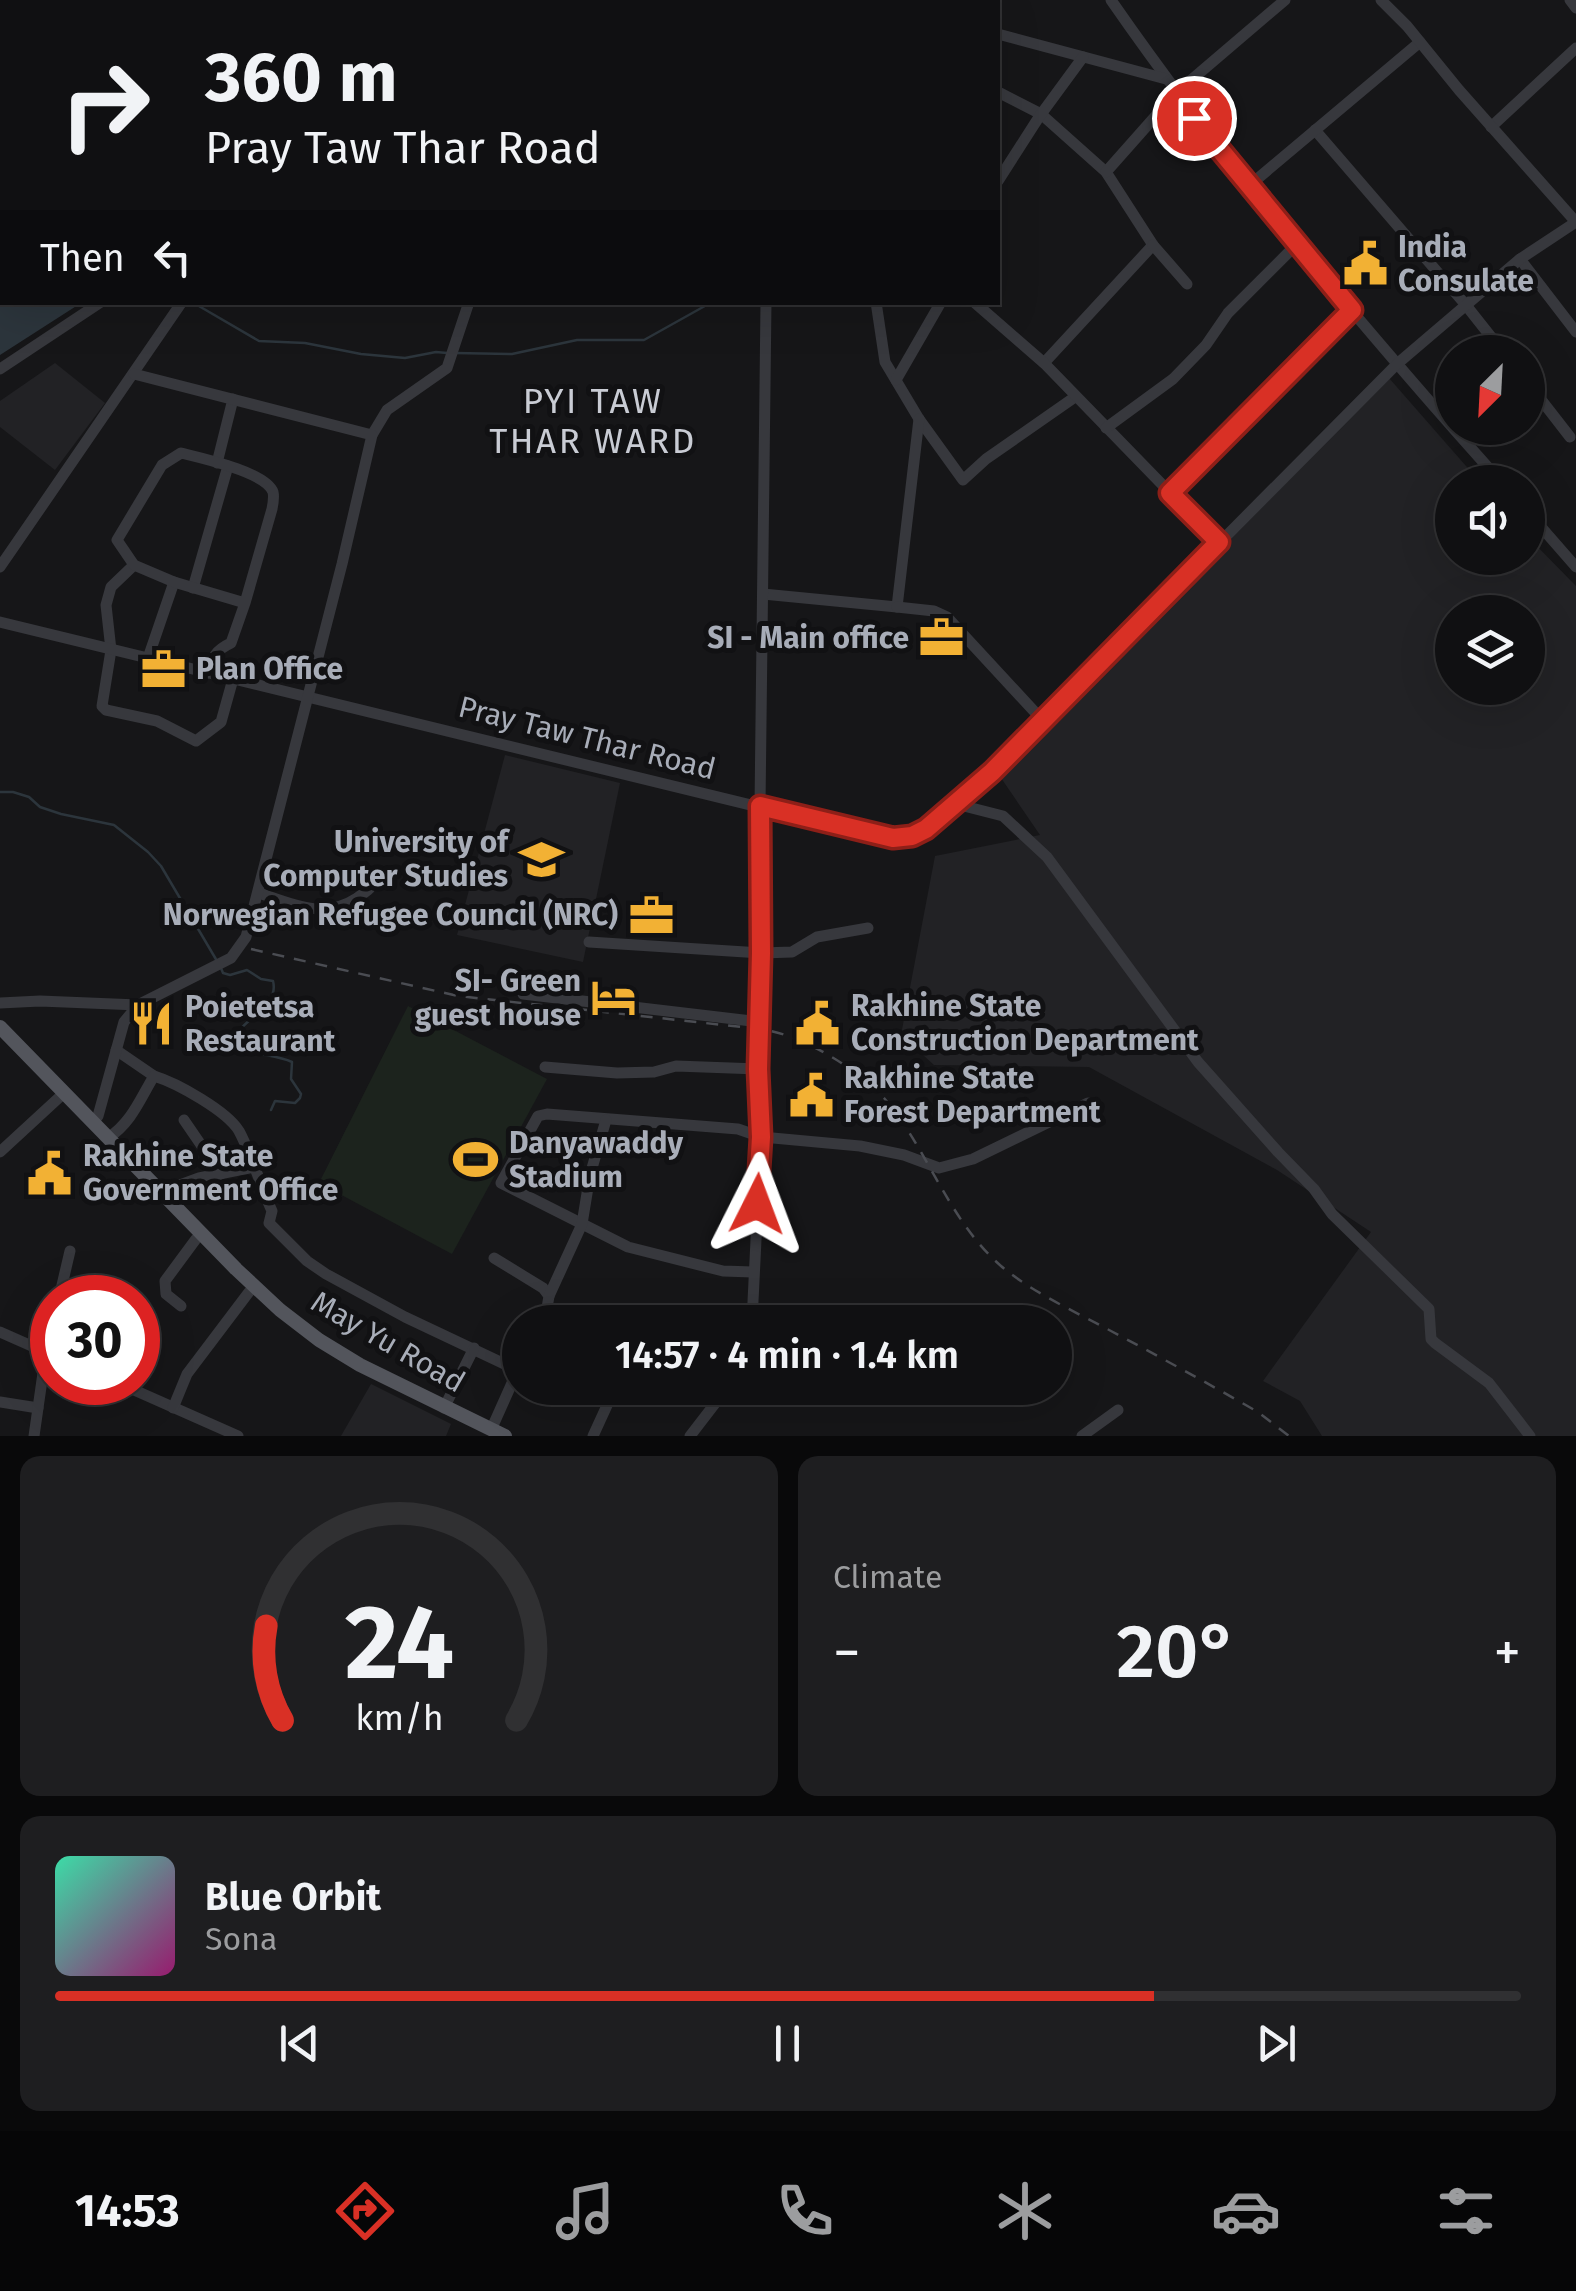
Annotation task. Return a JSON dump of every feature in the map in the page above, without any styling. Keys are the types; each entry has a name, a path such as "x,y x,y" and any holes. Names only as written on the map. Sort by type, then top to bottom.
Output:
{"main road":[{"name":"May Yu Road","path":"0,1027 196,1239 274,1316 314,1347 356,1372 494,1434"},
{"name":"May Yu Road","path":"0,1039 93,1122 236,1269 293,1320 360,1365 494,1434"}],"street":[{"path":"1110,0 1176,93 1435,407"},
{"path":"1106,172 1176,93 1285,0"},
{"path":"1381,0 1492,127 1576,49"},
{"path":"1570,0 1576,8"},
{"path":"1000,35 1166,79"},
{"path":"1250,185 1420,42"},
{"path":"1000,178 1083,57"},
{"path":"1000,93 1041,114 1106,172 1152,245 1187,284"},
{"name":"Pray Taw Thar Road","path":"0,622 904,838 921,832 956,804 1044,722 1397,364 1520,259 1576,222 1492,127"},
{"path":"1315,130 1490,335"},
{"path":"1106,428 1174,380 1228,313 1297,244"},
{"path":"1044,364 1152,245"},
{"path":"1520,259 1576,332"},
{"path":"0,369 96,305"},
{"path":"0,566 180,305"},
{"path":"93,1122 124,1022 138,1005 224,962 236,954 246,938 372,434 387,410 447,368 468,305"},
{"path":"753,1305 761,1137 758,1069 766,305"},
{"path":"876,305 886,362 919,419 963,480 1075,396"},
{"path":"896,380 939,305"},
{"path":"977,305 1044,364 1219,542"},
{"path":"1170,493 1352,310"},
{"path":"134,374 372,434"},
{"path":"193,588 223,464 233,399"},
{"path":"1545,405 1570,437"},
{"path":"897,606 919,419"},
{"path":"1469,445 1486,465"},
{"path":"208,672 218,649 231,643 246,603 274,495 262,480 181,453 162,465 117,540 134,565 174,582 246,603"},
{"path":"1545,532 1576,568"},
{"path":"134,565 111,586 106,605 111,650 102,706 157,722 196,741 221,722 233,679"},
{"path":"148,658 174,582"},
{"path":"762,594 934,611 947,618 1044,722"},
{"path":"956,804 1003,816 1047,857 1198,1062 1314,1189 1332,1214 1428,1309 1434,1343 1489,1384 1530,1436"},
{"path":"259,893 324,911 348,904 373,886 378,876"},
{"path":"589,942 792,952 817,937 868,928"},
{"path":"523,994 760,1022"},
{"path":"0,1002 138,1005"},
{"path":"116,1050 154,1076 174,1082 203,1100 238,1128 272,1211 270,1222 308,1262 406,1317 502,1360"},
{"path":"545,1067 617,1073 654,1072 676,1066 758,1069"},
{"path":"108,1138 123,1127 154,1076"},
{"path":"0,1152 61,1096"},
{"path":"754,1272 723,1271 628,1247 501,1182 538,1116 547,1114 738,1129 761,1137 860,1146 904,1155 939,1168 973,1159 1088,1103"},
{"path":"184,1120 221,1174"},
{"path":"546,1305 582,1224 590,1175 606,1120"},
{"path":"161,1192 198,1178 254,1168"},
{"path":"181,1306 166,1294 165,1282 196,1239"},
{"path":"64,1275 70,1250"},
{"path":"494,1258 543,1288 549,1296"},
{"path":"173,1408 187,1374 248,1292"},
{"path":"0,1332 30,1345"},
{"path":"444,1408 474,1348"},
{"path":"0,1402 38,1408"},
{"path":"160,1402 238,1436"},
{"path":"34,1436 39,1405"},
{"path":"494,1434 505,1405"},
{"path":"592,1436 606,1405"},
{"path":"690,1436 715,1405"},
{"path":"1082,1436 1118,1410"}],"shaded area":[{"path":"0,305 78,305 0,355"},
{"path":"55,363 105,403 55,470 0,427 0,401"},
{"path":"1389,378 1435,431 1435,445 1448,445 1465,465 1435,465 1435,575 1545,575 1545,554 1576,586 1576,1436 1322,1436 1300,1401 1263,1381 1371,1232 1277,1170 1089,1067 934,1065 901,1035 935,856 1040,835 999,775"},
{"name":"University of Computer Studies","path":"505,755 620,783 583,962 457,935"},
{"path":"408,1006 547,1079 452,1254 319,1183"},
{"path":"371,1384 451,1424 446,1436 341,1436"}],"waterway":[{"path":"197,305 259,341 305,343 405,358 447,353"},
{"path":"455,353 512,354 577,340 644,340 707,305"},
{"path":"0,792 29,797 40,807 61,814 114,825 161,866 217,961"},
{"path":"221,968 230,975 247,970 273,981 271,999 242,1027 232,1043 247,1051 292,1062 291,1079 300,1098 295,1103 275,1101 271,1110"}],"railway":[{"path":"251,949 458,996 760,1029 805,1043 852,1070 884,1098 967,1228 1001,1266 1054,1301 1258,1412 1289,1436"}],"place":[{"name":"India Consulate","path":"1365,264"},
{"name":"SI - Main office","path":"942,638"},
{"name":"Plan Office","path":"163,669"},
{"name":"University of Computer Studies","path":"541,859"},
{"name":"Norwegian Refugee Council (NRC)","path":"651,915"},
{"name":"SI- Green guest house","path":"614,998"},
{"name":"Rakhine State Construction Department","path":"818,1023"},
{"name":"Poietetsa Restaurant","path":"152,1024"},
{"name":"Rakhine State Forest Department","path":"811,1095"},
{"name":"Danyawaddy Stadium","path":"476,1160"},
{"name":"Rakhine State Government Office","path":"50,1173"}],"district":[{"name":"PYI TAW THAR WARD","path":"593,421"}],"route":[{"path":"757,1204 761,1137 760,806 882,837 904,838 921,832 956,804 1044,722 1219,542 1170,493 1352,310 1194,118"}]}
